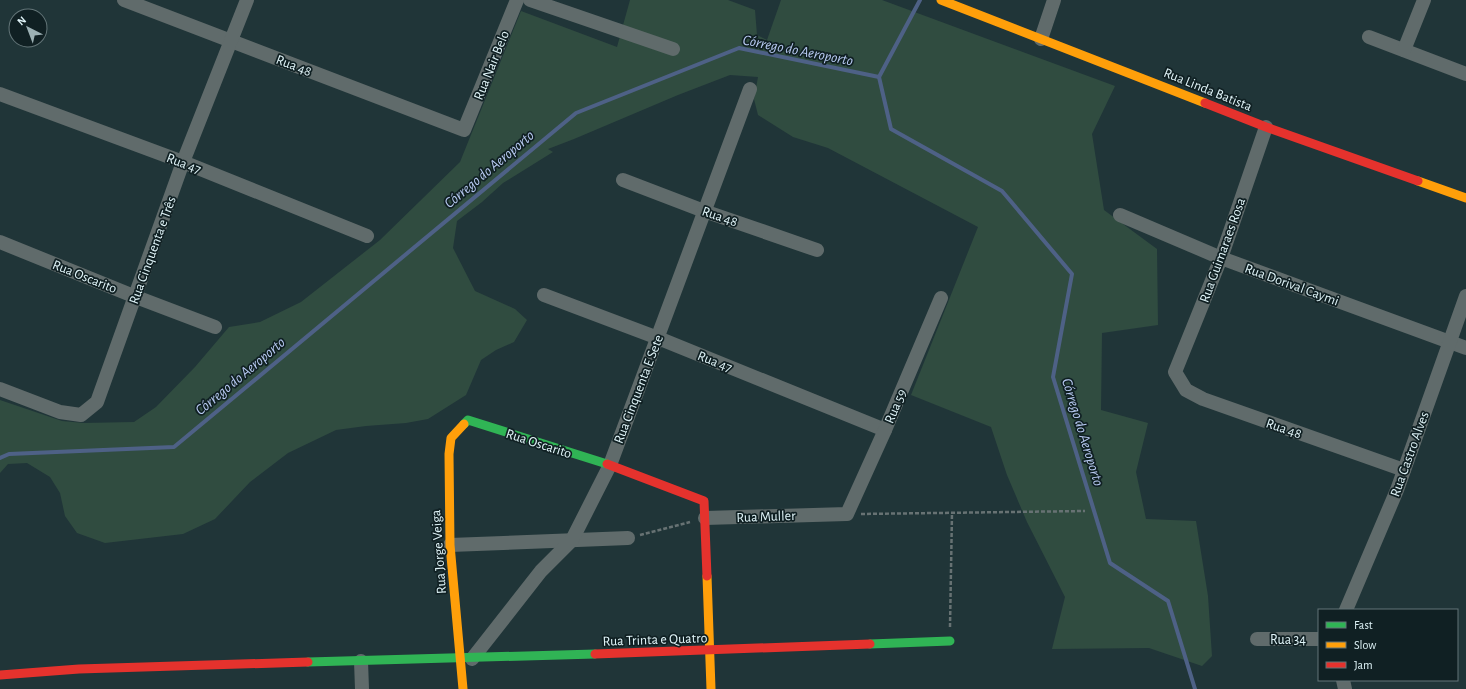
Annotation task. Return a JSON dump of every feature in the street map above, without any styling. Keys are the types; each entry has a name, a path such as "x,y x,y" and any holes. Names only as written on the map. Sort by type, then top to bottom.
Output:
{"street":[{"name":"Rua 48","path":"124,0 464,130"},
{"name":"Rua Cinquenta e Três","path":"0,389 60,412 81,415 97,402 136,297 183,162 247,0"},
{"name":"Rua Nair Belo","path":"464,130 517,0"},
{"path":"530,0 673,49"},
{"name":"Rua Linda Batista","path":"941,0 1266,126 1466,198"},
{"path":"1041,39 1054,0"},
{"path":"1404,50 1424,0"},
{"path":"1369,36 1466,74"},
{"name":"Rua Cinquenta E Sete","path":"467,659 541,571 572,540 610,465 750,89"},
{"name":"Rua 47","path":"0,94 183,162 367,236"},
{"name":"Rua Guimaraes Rosa","path":"1175,372 1221,258 1266,126"},
{"name":"Rua 48","path":"623,180 704,211 817,250"},
{"name":"Rua Dorival Caymi","path":"1120,215 1221,258 1466,348"},
{"name":"Rua Oscarito","path":"0,242 215,327"},
{"name":"Rua 47","path":"544,295 658,338 885,430"},
{"name":"Rua Castro Alves","path":"1346,609 1404,470 1466,296"},
{"name":"Rua 59","path":"847,514 885,430 941,298"},
{"name":"Rua 48","path":"1175,372 1186,390 1202,399 1404,470"},
{"name":"Rua Oscarito","path":"468,420 610,465 704,501 705,518"},
{"name":"Rua Jorge Veiga","path":"463,689 467,659 450,545 449,454 451,438 468,420"},
{"name":"Rua Muller","path":"705,518 847,514"},
{"path":"705,518 711,651 711,689"},
{"path":"450,545 628,538"},
{"name":"Rua 34","path":"1257,639 1318,639"},
{"name":"Rua Trinta e Quatro","path":"0,675 79,669 467,659 950,641"},
{"path":"362,661 362,689"}],"path":[{"path":"847,514 1085,511"},
{"path":"950,641 952,513"},
{"path":"628,538 705,518"}],"green space":[{"path":"630,0 728,0 755,10 757,35 767,40 781,0 882,0 1115,86 1092,134 1104,210 1157,249 1158,325 1102,333 1101,410 1148,423 1136,472 1146,519 1196,521 1208,596 1212,656 1202,666 1149,648 1052,649 1065,597 1027,522 1007,475 991,427 911,395 978,227 828,148 793,137 758,115 754,99 758,77 730,75 548,149 553,152 503,183 482,202 457,221 453,248 475,291 515,309 527,320 514,342 496,350 481,360 466,395 428,419 406,423 336,430 288,453 250,482 215,519 183,534 105,543 77,533 65,516 60,493 50,477 27,463 8,464 0,473 0,400 62,421 84,423 134,422 156,407 195,367 229,327 260,322 301,302 380,240 460,162 521,11 617,47"}],"waterway":[{"path":"879,77 920,0"},
{"name":"Córrego do Aeroporto","path":"0,458 9,454 174,447 576,113 739,48 879,77 891,129 1002,191 1072,274 1053,377 1110,563 1168,601 1195,689"}],"traffic: fast":[{"path":"464,424 468,420 607,464"},
{"path":"870,644 950,641"},
{"path":"308,662 595,654"}],"traffic: slow":[{"path":"941,0 1205,103"},
{"path":"1418,181 1466,198"},
{"path":"463,689 450,545 449,454 451,438 464,424"},
{"path":"707,576 711,689"}],"traffic: jam":[{"path":"1205,103 1266,127 1418,181"},
{"path":"607,464 704,501 707,576"},
{"path":"595,654 870,644"},
{"path":"0,675 79,669 308,662"}]}
